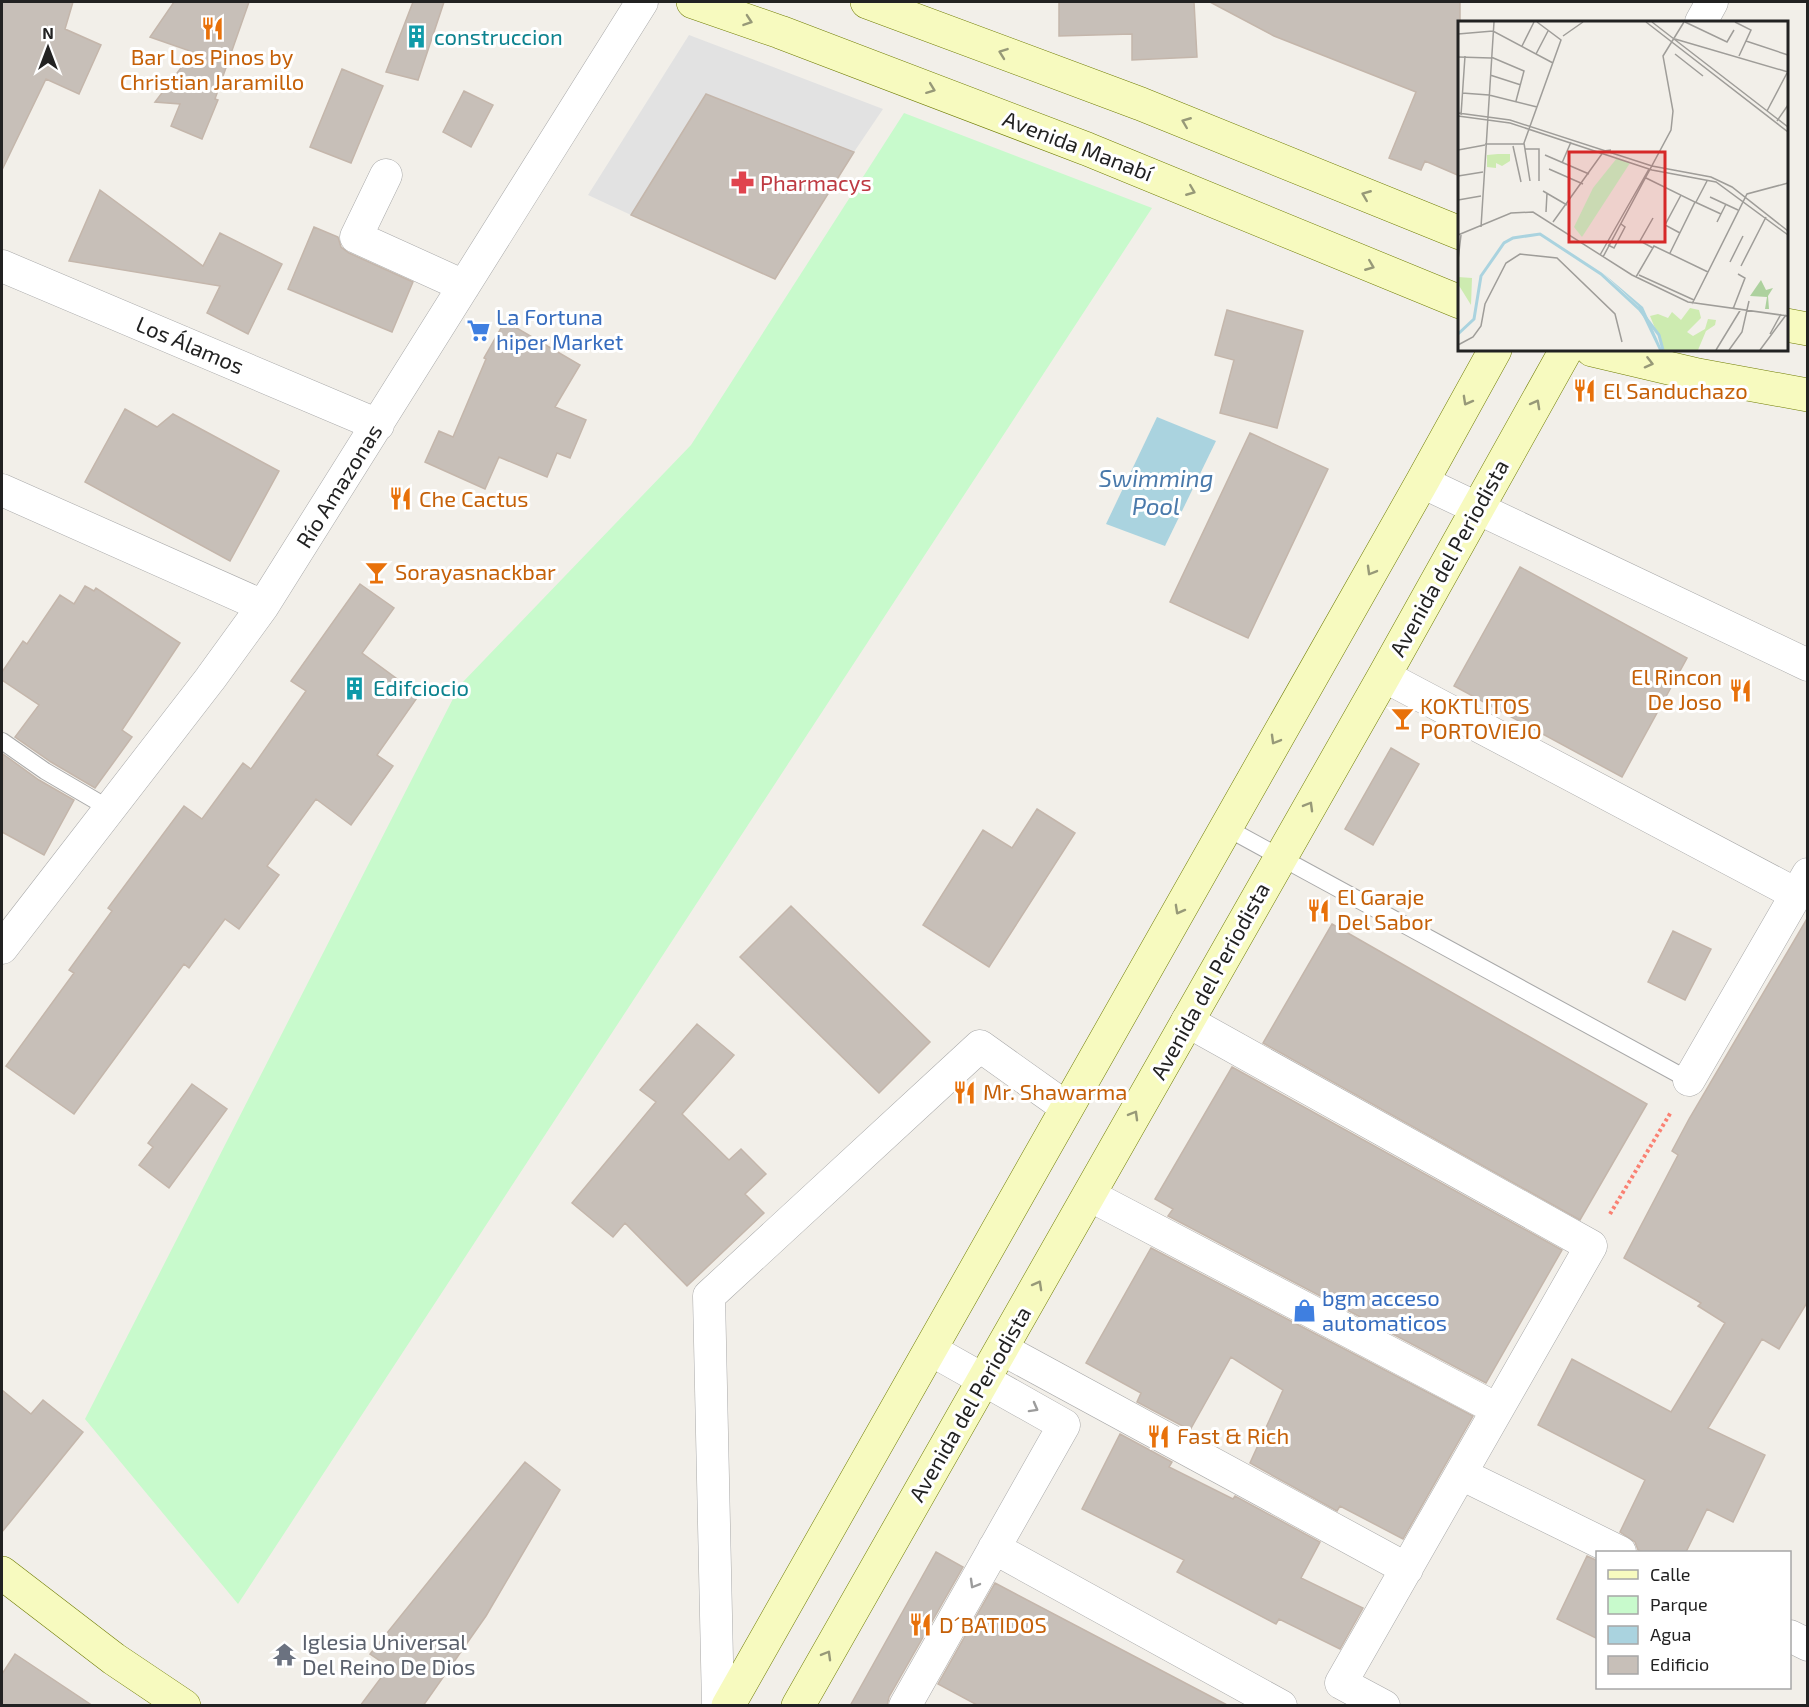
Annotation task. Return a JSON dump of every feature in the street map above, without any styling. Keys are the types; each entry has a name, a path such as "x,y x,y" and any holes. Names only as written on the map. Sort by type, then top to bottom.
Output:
{"street":[{"name":"Río Amazonas","path":"2,948 210,679 263,606 642,2"},
{"name":"Avenida Manabí","path":"693,2 780,32 1087,148 1458,301"},
{"path":"867,2 1141,104 1458,232"},
{"path":"1702,21 1712,2"},
{"path":"386,175 356,237 464,286"},
{"name":"Los Álamos","path":"2,266 378,425"},
{"path":"1788,325 1808,328"},
{"path":"728,1706 1494,351"},
{"name":"Avenida del Periodista","path":"798,1706 1384,676 1565,351"},
{"path":"1596,351 1698,375 1808,395"},
{"path":"1422,482 1808,665"},
{"path":"2,490 263,606"},
{"path":"1384,676 1802,884 1689,1080"},
{"path":"1187,1021 1591,1246 1341,1683 1384,1706"},
{"path":"718,1706 709,1296 981,1046 1067,1108"},
{"path":"1089,1195 1497,1409"},
{"path":"1002,1349 1407,1569"},
{"path":"913,1703 994,1548 1064,1425 931,1350"},
{"path":"1461,1474 1618,1551"},
{"path":"994,1548 1281,1706"},
{"path":"2,1574 114,1659 184,1706"},
{"path":"1791,1636 1808,1645"}],"lane":[{"path":"2,741 45,771 110,809"},
{"path":"1225,827 1689,1080"}],"path":[{"path":"1591,1246 1689,1080"}],"green space":[{"path":"904,113 1152,208 238,1604 85,1419 460,685 691,445"}],"shaded area":[{"path":"689,35 883,109 854,152 706,94 631,215 588,195"}],"water":[{"name":"Swimming Pool","path":"1157,417 1216,441 1165,546 1106,524"}],"building":[{"path":"2,2 73,2 65,29 101,45 79,94 46,79 2,170"},
{"path":"174,2 249,2 215,99 218,100 202,139 171,126 180,104 155,102 193,52 150,37"},
{"name":"construccion","path":"413,2 444,2 418,80 386,72"},
{"path":"1059,2 1194,2 1197,57 1132,60 1132,34 1059,36"},
{"path":"1210,2 1460,2 1458,175 1425,161 1421,170 1389,158 1416,92 1274,36"},
{"path":"342,69 383,86 351,163 310,147"},
{"path":"464,91 493,105 471,147 443,132"},
{"name":"Pharmacys","path":"706,94 854,152 775,279 631,215"},
{"path":"100,190 203,266 220,233 282,264 248,334 207,313 220,286 69,261"},
{"path":"314,227 338,237 341,247 349,253 413,282 392,332 288,289"},
{"path":"1227,310 1303,331 1277,428 1220,413 1234,360 1215,355"},
{"path":"505,321 580,365 555,407 586,420 570,458 557,453 547,477 499,457 485,489 425,462 439,431 453,437 486,359 484,358"},
{"path":"125,409 157,427 173,414 279,471 230,561 85,482"},
{"path":"1250,433 1328,469 1248,638 1170,602"},
{"path":"1520,567 1687,658 1622,777 1454,686"},
{"path":"360,584 394,608 362,653 419,695 377,755 393,766 351,825 316,799 267,866 279,875 239,929 225,919 189,968 184,964 74,1114 6,1066 74,973 69,970 112,911 108,908 184,806 202,819 243,763 251,769 306,691 291,681"},
{"path":"85,586 94,591 96,588 180,643 122,730 132,737 95,788 15,737 39,705 2,680 2,672 23,641 27,644 60,595 74,604"},
{"path":"1391,748 1419,764 1373,845 1345,829"},
{"path":"3,754 39,780 74,800 44,855 2,832"},
{"path":"1037,809 1075,833 989,967 923,925 983,830 1012,848"},
{"path":"791,906 930,1042 879,1093 740,957"},
{"path":"1808,917 1808,1301 1779,1349 1762,1339 1708,1428 1765,1455 1733,1522 1707,1509 1686,1551 1640,1551 1635,1542 1620,1532 1645,1480 1538,1425 1572,1359 1671,1412 1725,1323 1698,1306 1701,1303 1624,1258 1678,1155 1672,1151"},
{"path":"1332,924 1647,1104 1580,1220 1263,1043"},
{"path":"1673,931 1711,949 1685,1000 1648,982"},
{"path":"697,1024 734,1055 682,1114 729,1160 741,1149 766,1174 745,1194 764,1213 687,1286 625,1223 613,1237 572,1203 656,1102 640,1090"},
{"path":"1232,1067 1562,1250 1486,1383 1168,1216 1173,1209 1155,1199"},
{"path":"192,1084 227,1109 169,1188 139,1165 153,1147 148,1143"},
{"path":"1151,1248 1473,1416 1403,1539 1340,1506 1337,1511 1250,1463 1283,1390 1231,1357 1190,1430 1137,1402 1141,1393 1086,1363"},
{"path":"2,1390 31,1414 43,1400 83,1432 2,1532"},
{"path":"1120,1434 1172,1462 1169,1467 1233,1499 1235,1496 1320,1542 1301,1578 1363,1608 1340,1649 1279,1619 1276,1624 1177,1572 1184,1560 1082,1509"},
{"path":"525,1462 560,1490 486,1616 423,1706 360,1706 389,1667 370,1654"},
{"path":"936,1552 963,1567 889,1697 887,1706 850,1706"},
{"path":"1587,1556 1596,1560 1596,1638 1557,1619"},
{"path":"995,1583 1229,1706 979,1706 938,1684"},
{"path":"15,1654 93,1706 2,1706 2,1674"}],"place":[{"name":"Bar Los Pinos by Christian Jaramillo","path":"212,28"},
{"name":"construccion","path":"416,37"},
{"name":"Pharmacys","path":"742,183"},
{"name":"La Fortuna hiper Market","path":"478,330"},
{"name":"El Sanduchazo","path":"1585,391"},
{"name":"Che Cactus","path":"401,499"},
{"name":"Sorayasnackbar","path":"377,572"},
{"name":"Edifciocio","path":"355,688"},
{"name":"El Rincon De Joso","path":"1740,690"},
{"name":"KOKTLITOS PORTOVIEJO","path":"1402,719"},
{"name":"El Garaje Del Sabor","path":"1319,910"},
{"name":"Mr. Shawarma","path":"965,1092"},
{"name":"bgm acceso automaticos","path":"1304,1311"},
{"name":"Fast & Rich","path":"1159,1436"},
{"name":"D´BATIDOS","path":"921,1625"},
{"name":"Iglesia Universal Del Reino De Dios","path":"284,1655"}]}
